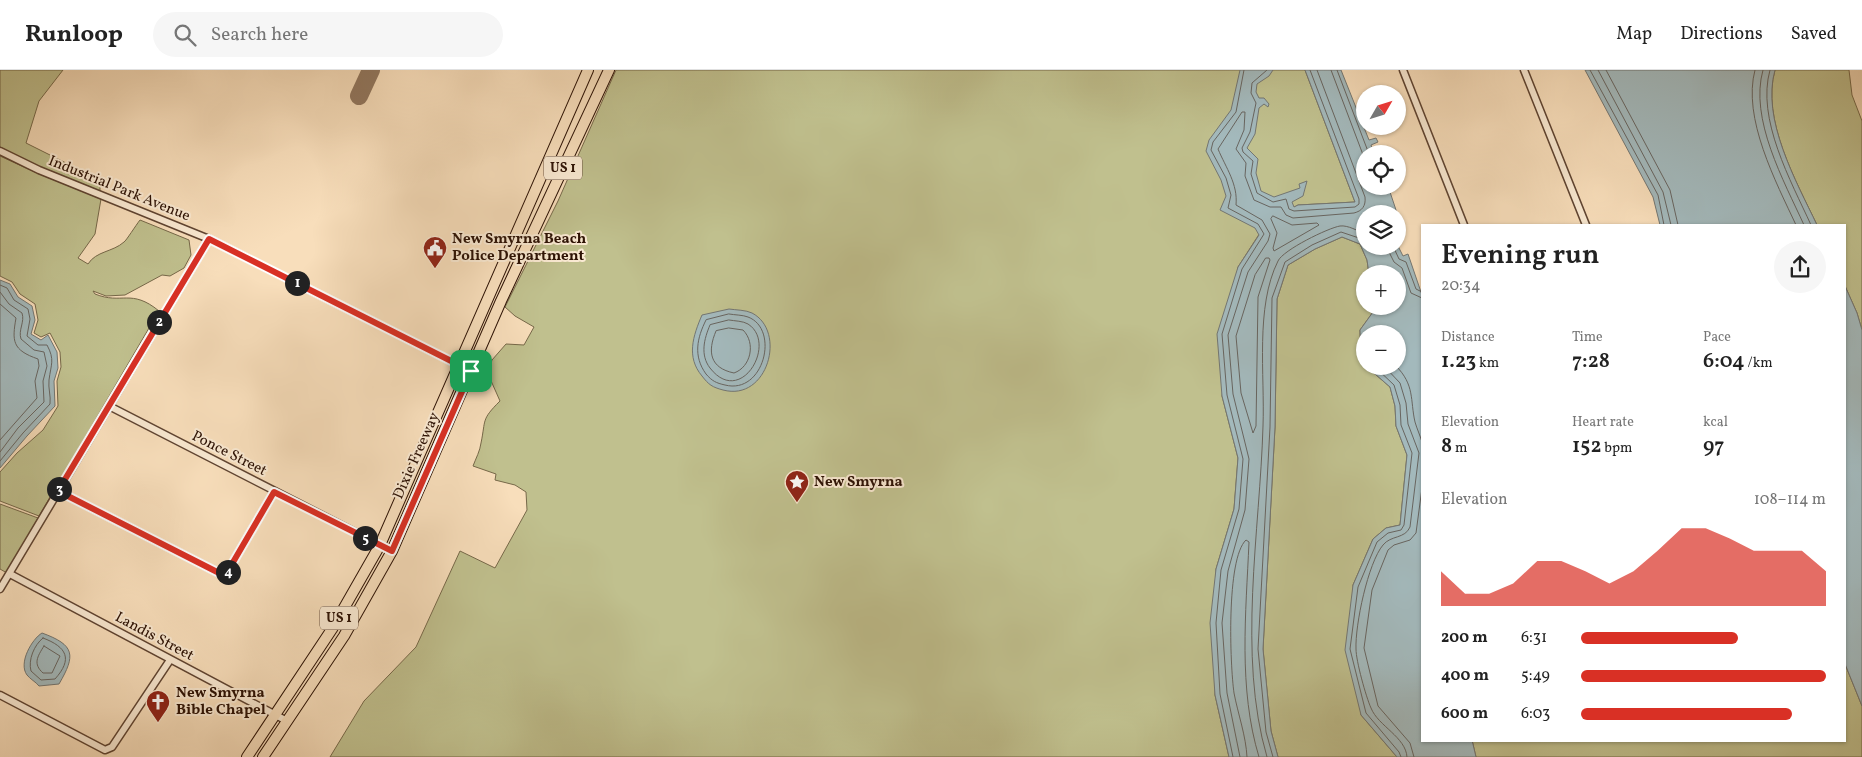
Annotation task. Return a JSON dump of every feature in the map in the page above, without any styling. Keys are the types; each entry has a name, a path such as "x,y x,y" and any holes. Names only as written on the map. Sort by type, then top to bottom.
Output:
{"main road":[{"name":"Dixie Freeway","path":"247,757 332,629 380,546 588,70"},
{"name":"Dixie Freeway","path":"263,757 360,610 392,551 471,371 609,70"}],"street":[{"path":"1403,70 1464,224"},
{"path":"1524,70 1586,224"},
{"name":"Industrial Park Avenue","path":"0,151 39,170 209,239 471,371"},
{"path":"0,589 209,239"},
{"name":"Ponce Street","path":"108,406 392,551"},
{"path":"58,491 225,576 274,492"},
{"name":"Landis Street","path":"10,574 287,721"},
{"path":"0,696 105,750 112,747 170,660"}],"green space":[{"path":"0,70 63,70 39,101 26,143 100,180 100,191 40,167 0,147"},
{"path":"616,70 1305,70 1355,202 1298,205 1267,222 1238,267 1222,396 1238,458 1234,509 1216,569 1215,695 1229,757 330,757 364,701 416,647 460,551 495,568 527,510 526,492 515,485 495,480 496,474 473,466 480,449 485,420 500,401 488,374 492,360 506,344 524,345 534,327 515,316 505,307 558,201"},
{"path":"1775,70 1849,70 1852,95 1862,121 1862,330 1846,288 1846,224 1817,224 1783,149 1773,109 1772,89"},
{"path":"0,156 101,199 95,234 78,258 88,264 95,256 124,242 140,220 189,240 191,255 184,268 170,276 162,275 125,295 106,296 93,291 95,294 104,297 141,300 159,311 39,516 0,501 0,472 17,453 43,430 58,406 57,381 61,367 60,352 50,333 41,337 34,333 38,320 35,304 20,294 12,282 0,276"},
{"path":"1342,237 1356,242 1356,255 1365,255 1368,265 1356,265 1356,315 1371,315 1364,325 1356,325 1356,375 1376,375 1390,387 1395,406 1396,426 1407,455 1400,525 1386,528 1373,539 1353,585 1361,715 1397,757 1278,757 1271,731 1263,649 1275,427 1277,299 1288,265 1315,249"},
{"path":"0,504 38,518 7,573 0,569"},
{"path":"1846,666 1862,706 1862,757 1476,757 1472,742 1846,742"}],"water":[{"path":"1240,70 1273,70 1269,76 1257,84 1256,92 1259,98 1264,98 1269,104 1268,107 1264,104 1259,108 1255,134 1247,148 1258,159 1256,173 1261,191 1274,197 1300,188 1299,184 1307,181 1303,196 1292,202 1294,207 1298,205 1355,202 1305,70 1341,70 1356,108 1356,135 1367,135 1369,140 1376,138 1378,142 1371,145 1356,145 1356,195 1391,195 1394,205 1356,205 1356,242 1342,237 1315,249 1288,265 1277,299 1275,427 1263,649 1271,731 1278,757 1229,757 1215,695 1210,623 1216,569 1234,509 1238,458 1222,396 1217,334 1238,267 1259,235 1255,228 1220,210 1226,196 1221,180 1206,151 1209,140 1231,110"},
{"path":"1585,70 1775,70 1772,89 1777,129 1791,170 1817,224 1660,224 1653,197"},
{"path":"1408,254 1421,292 1421,742 1472,742 1476,757 1397,757 1361,715 1345,650 1353,585 1373,539 1386,528 1400,525 1407,455 1396,426 1395,406 1390,387 1376,375 1406,375 1406,325 1364,325 1371,315 1406,315 1406,265 1368,265 1365,255 1403,256"},
{"path":"0,280 10,284 18,297 32,306 35,320 31,334 41,340 48,335 57,352 58,368 54,381 55,406 0,468"},
{"path":"1846,288 1862,330 1862,706 1846,666"},
{"path":"729,309 752,313 763,322 769,334 768,363 761,376 751,386 739,391 723,390 709,384 697,369 693,354 694,339 702,315"},
{"path":"42,633 61,642 69,652 68,665 59,684 39,686 27,675 25,670 24,664 27,652 34,640"}],"taxiway":[{"path":"359,96 371,70"}],"place":[{"name":"New Smyrna Beach Police Department","path":"435,269"},
{"name":"New Smyrna","path":"797,503"},
{"name":"New Smyrna Bible Chapel","path":"158,723"}],"route":[{"path":"209,239 471,371 392,551 274,492 225,576 58,491 209,239"}]}
